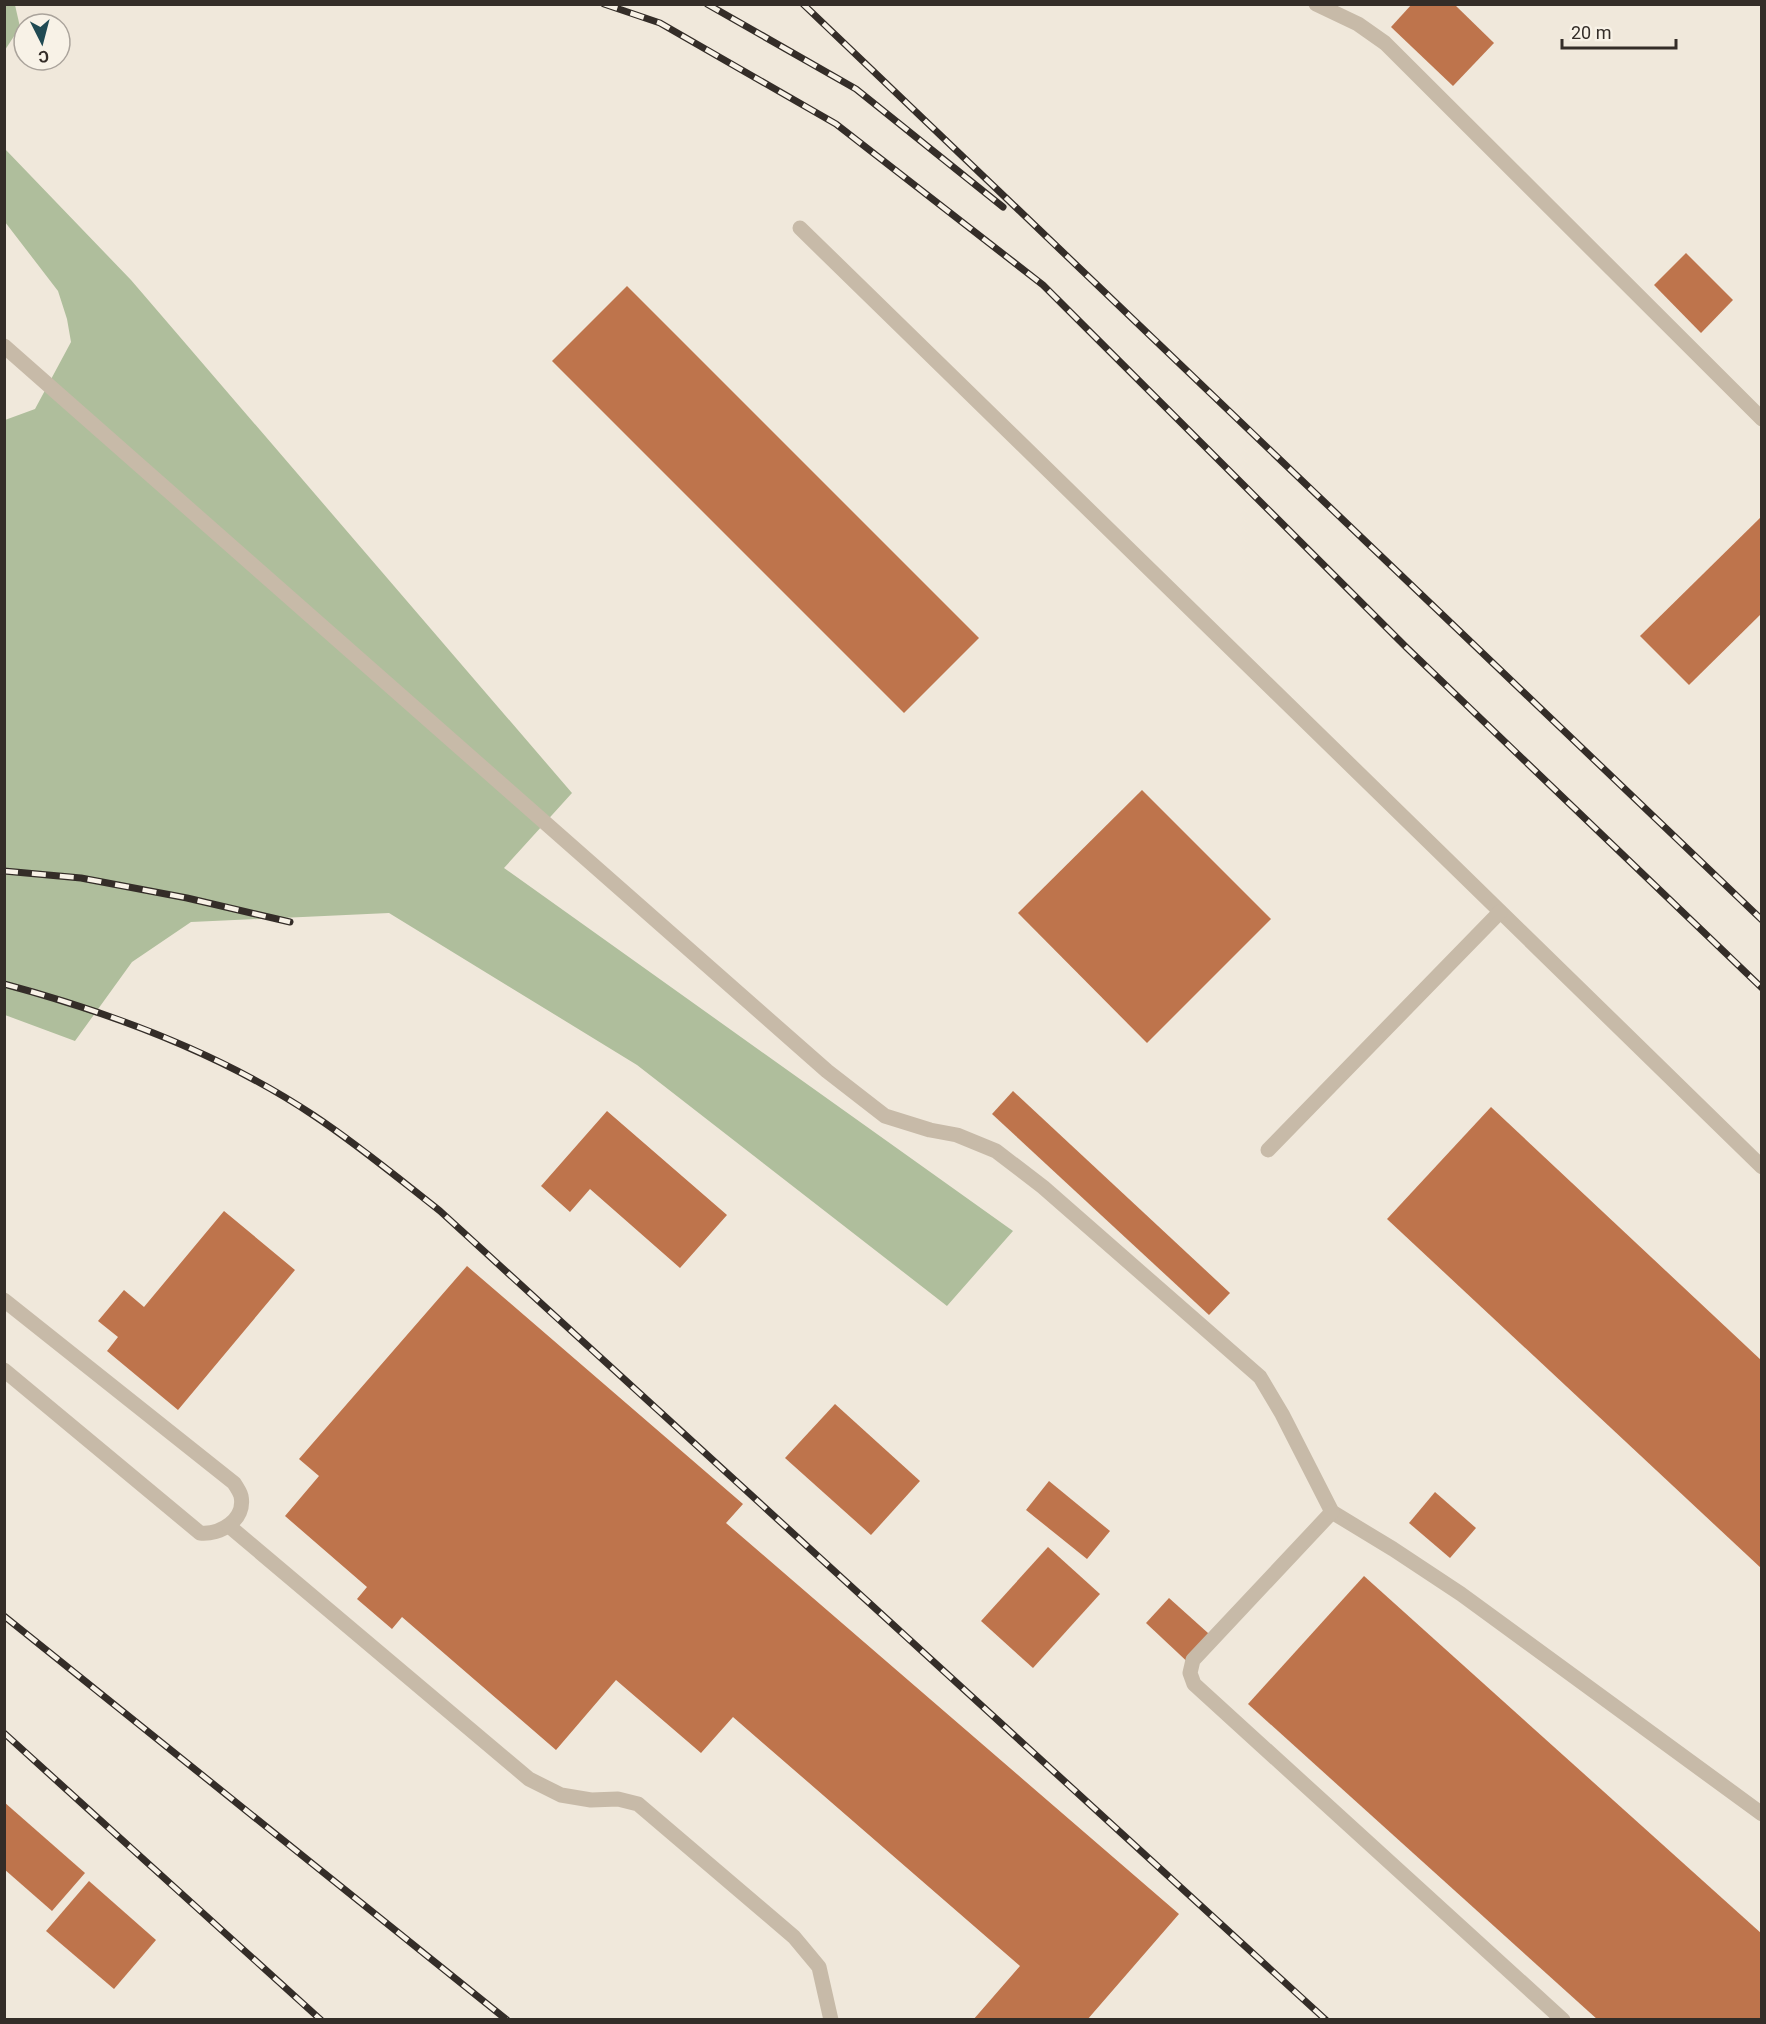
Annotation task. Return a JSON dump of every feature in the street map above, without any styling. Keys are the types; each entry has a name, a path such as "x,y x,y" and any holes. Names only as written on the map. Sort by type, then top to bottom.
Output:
{"lane":[{"path":"1316,4 1358,24 1385,43 1761,419"},
{"path":"800,228 1761,1167"},
{"path":"4,346 827,1071 885,1116 930,1130 957,1135 996,1151 1043,1187 1180,1306 1260,1377 1282,1414 1332,1512 1461,1594 1761,1814"},
{"path":"1268,1150 1500,912"},
{"path":"4,1300 234,1483 241,1495 241,1511 229,1526 211,1534 200,1533 4,1370"},
{"path":"1332,1512 1193,1660 1190,1673 1194,1684 1563,2019"},
{"path":"229,1526 529,1779 561,1796 591,1800 618,1799 638,1804 794,1937 819,1967 831,2019"}],"green space":[{"path":"5,4 15,5 17,12 12,12 12,39 5,50"},
{"path":"5,149 131,280 572,793 504,868 1013,1231 947,1306 637,1065 389,913 191,922 132,962 75,1041 5,1015 5,420 35,409 71,342 67,319 58,291 5,222"}],"building":[{"path":"1412,4 1454,4 1494,43 1453,86 1391,27"},
{"path":"1686,253 1733,300 1701,333 1654,285"},
{"path":"627,286 979,638 904,713 552,361"},
{"path":"1762,516 1762,613 1689,685 1640,636"},
{"path":"1142,790 1271,919 1147,1043 1018,913"},
{"path":"1013,1091 1230,1293 1209,1315 992,1114"},
{"path":"1491,1107 1762,1361 1762,1569 1387,1219"},
{"path":"607,1111 727,1215 680,1268 590,1189 570,1212 541,1186"},
{"path":"224,1211 295,1270 178,1410 107,1351 118,1337 98,1321 124,1290 144,1307"},
{"path":"467,1266 743,1504 726,1523 1179,1914 1087,2020 973,2020 1020,1966 733,1717 701,1753 616,1680 556,1750 402,1617 392,1629 357,1599 367,1587 285,1516 319,1476 299,1459"},
{"path":"835,1404 920,1481 871,1535 785,1458"},
{"path":"1049,1481 1110,1531 1087,1559 1026,1510"},
{"path":"1435,1492 1476,1528 1450,1558 1409,1523"},
{"path":"1048,1547 1100,1594 1033,1668 981,1621"},
{"path":"1364,1576 1762,1934 1762,2020 1598,2020 1248,1704"},
{"path":"1169,1598 1218,1642 1194,1668 1146,1623"},
{"path":"4,1802 85,1873 52,1911 4,1869"},
{"path":"89,1881 156,1940 114,1989 46,1931"}],"railway":[{"path":"604,4 660,23 836,124 1043,285 1407,648 1762,988"},
{"path":"707,4 856,89 1003,207"},
{"path":"803,4 1762,920"},
{"path":"4,871 81,878 187,898 290,922"},
{"path":"4,984 125,1022 241,1072 313,1115 393,1174 440,1211 1326,2020"},
{"path":"4,1616 507,2020"},
{"path":"4,1733 321,2020"}]}
